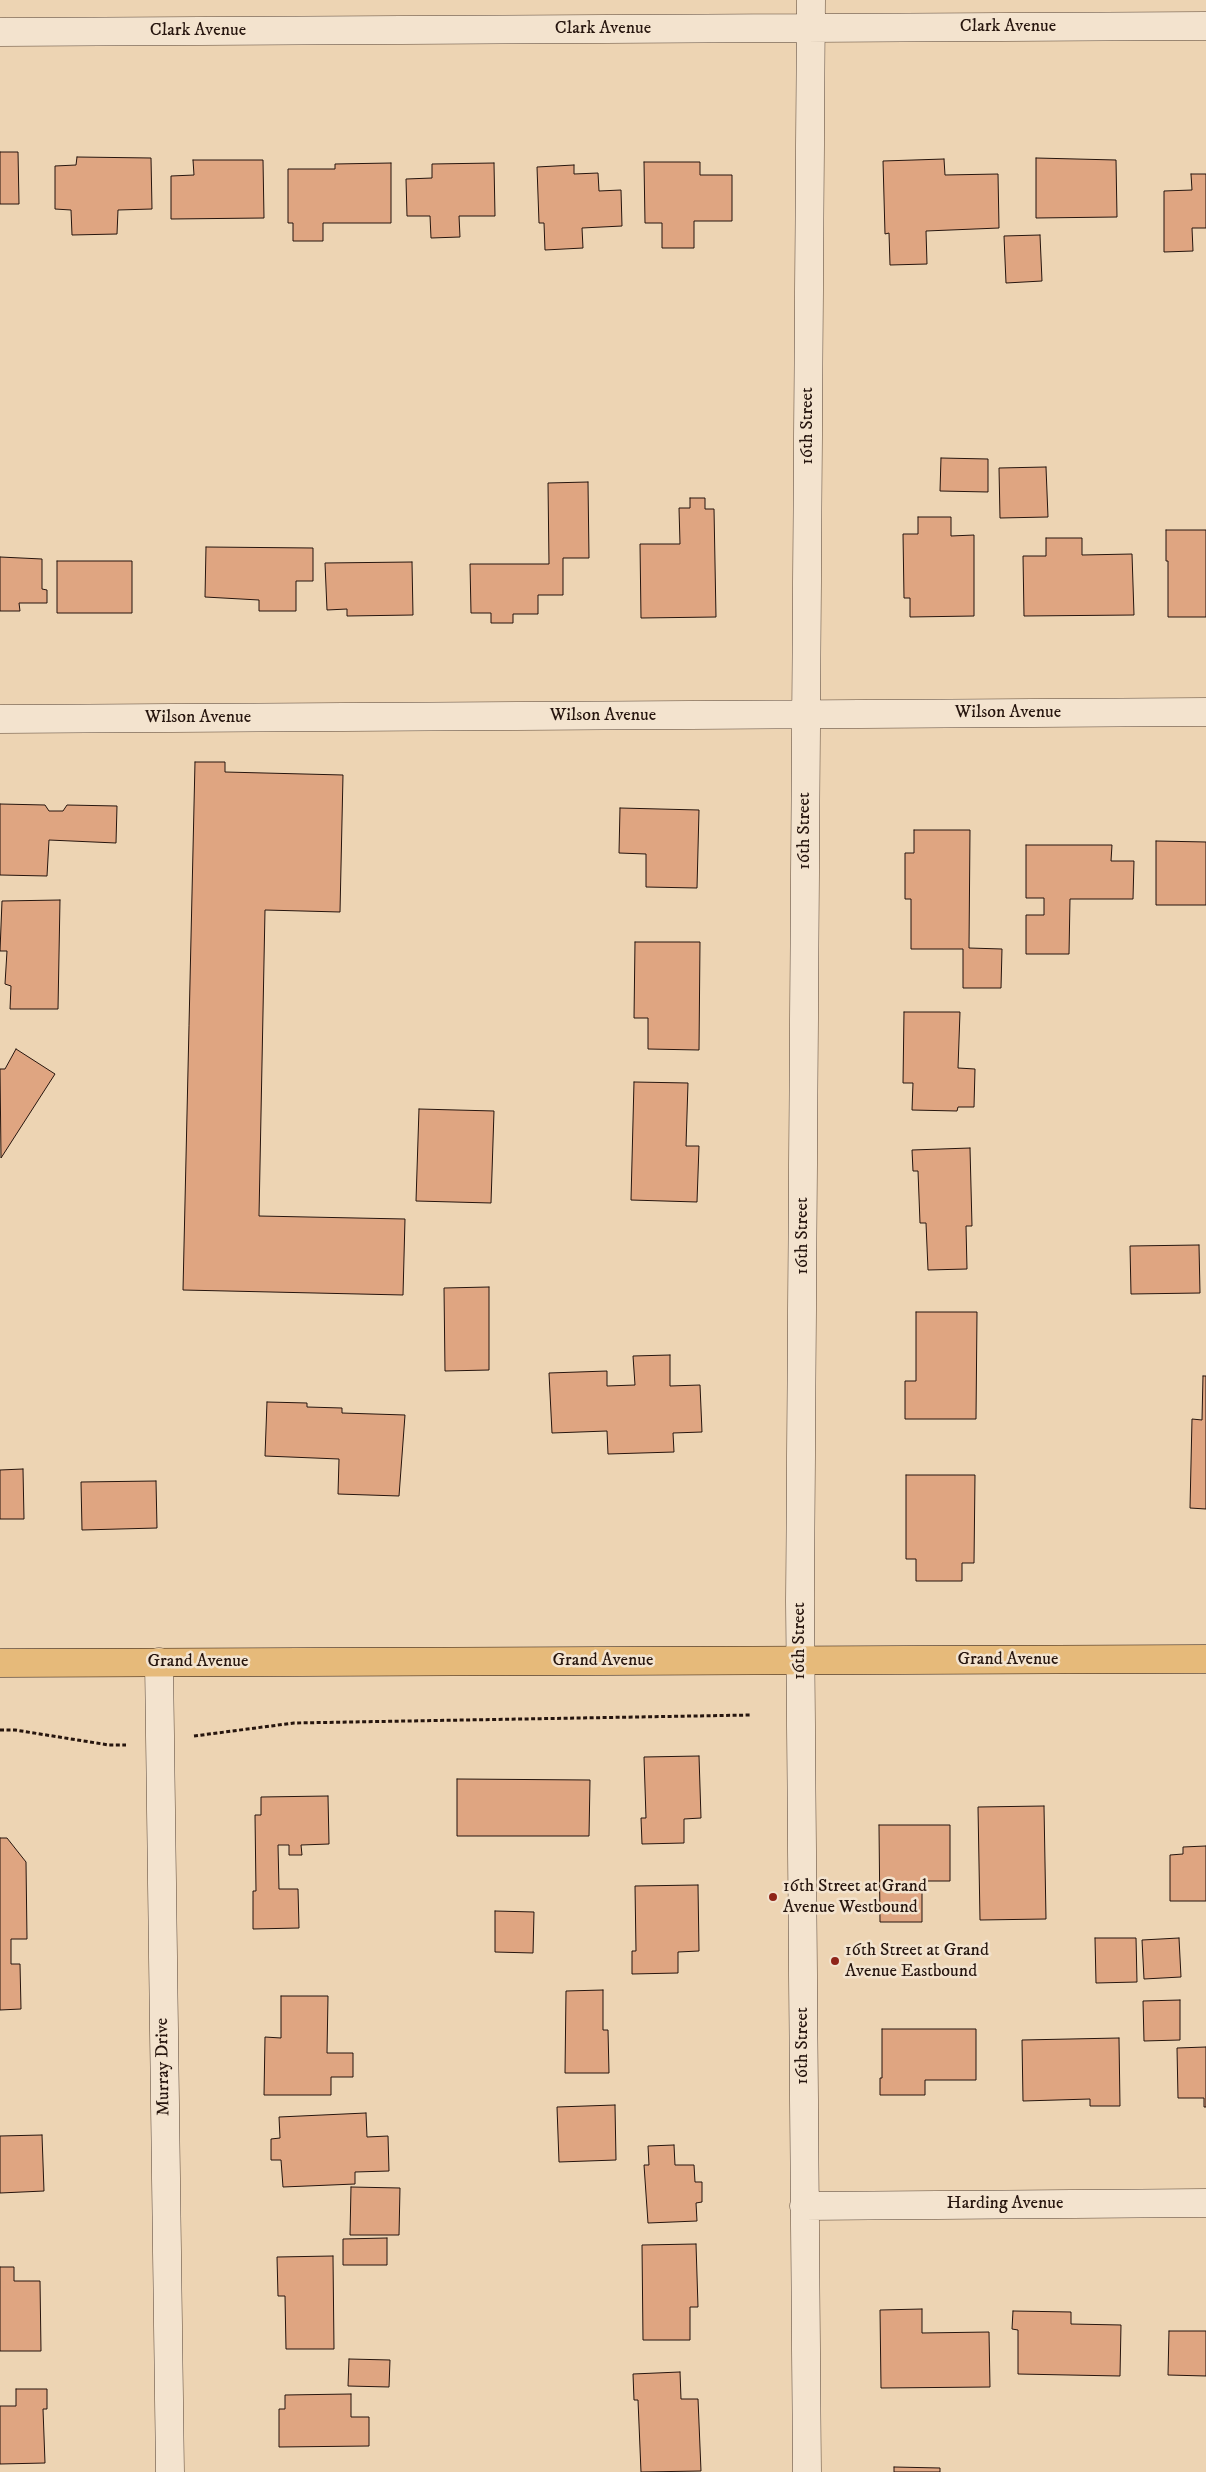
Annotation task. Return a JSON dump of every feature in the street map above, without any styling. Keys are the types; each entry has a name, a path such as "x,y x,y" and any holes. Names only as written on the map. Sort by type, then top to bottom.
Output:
{"main road":[{"name":"Grand Avenue","path":"0,1663 1206,1660"}],"street":[{"name":"16th Street","path":"807,2472 800,1660 811,0"},
{"name":"Clark Avenue","path":"0,32 1206,26"},
{"name":"Wilson Avenue","path":"0,719 1206,712"},
{"name":"Murray Drive","path":"159,1662 170,2472"},
{"name":"Harding Avenue","path":"804,2206 1206,2203"}],"path":[{"path":"198,1736 294,1723 751,1715"},
{"path":"0,1730 15,1730 109,1745 133,1744"}],"building":[{"path":"0,152 18,152 19,204 0,204"},
{"path":"77,157 151,158 152,209 118,210 117,234 72,235 71,210 55,209 55,166 76,165"},
{"path":"1036,158 1116,160 1117,217 1036,218"},
{"path":"944,159 945,175 998,174 999,228 926,231 927,264 890,265 889,233 885,234 883,161"},
{"path":"193,160 263,160 264,218 171,219 171,176 194,175"},
{"path":"644,162 700,162 700,175 732,175 732,221 694,221 694,248 662,248 662,223 645,223"},
{"path":"391,163 391,223 323,223 323,241 293,241 293,223 288,223 288,169 335,169 335,164"},
{"path":"494,163 495,216 459,216 460,237 431,238 430,216 407,216 406,179 432,178 432,164"},
{"path":"574,165 574,174 598,173 599,191 621,190 622,226 582,228 583,248 545,250 544,223 539,223 537,167"},
{"path":"1191,174 1206,174 1206,228 1192,228 1193,251 1164,252 1164,191 1192,190"},
{"path":"1040,235 1042,281 1006,283 1004,236"},
{"path":"941,458 988,459 988,492 940,491"},
{"path":"1046,467 1048,517 1000,518 999,468"},
{"path":"588,482 589,558 563,558 563,595 538,595 538,614 513,614 513,623 491,623 491,613 471,613 470,564 549,564 548,483"},
{"path":"690,498 705,498 705,509 714,509 716,617 641,618 640,544 680,544 679,508 690,508"},
{"path":"918,517 951,517 951,536 974,535 974,616 910,617 910,598 904,598 903,534 918,534"},
{"path":"1166,530 1206,530 1206,617 1168,617"},
{"path":"1046,538 1082,538 1082,555 1132,554 1134,615 1024,616 1023,556 1046,556"},
{"path":"206,547 313,548 313,581 296,581 296,611 259,611 259,600 205,597"},
{"path":"0,557 42,559 42,589 47,590 47,603 19,603 20,611 0,611"},
{"path":"57,561 132,561 132,613 57,613"},
{"path":"412,562 413,615 347,616 347,609 327,610 325,563"},
{"path":"195,762 225,762 225,772 343,775 340,912 265,910 259,1216 405,1219 403,1295 183,1290"},
{"path":"0,804 45,805 49,811 63,811 67,805 117,806 116,843 49,840 47,876 0,875"},
{"path":"620,808 699,810 697,888 646,887 646,854 619,853"},
{"path":"914,830 970,830 969,948 1002,949 1001,988 963,988 963,949 911,949 911,899 905,899 905,853 914,853"},
{"path":"1156,841 1206,842 1206,905 1156,905"},
{"path":"1026,845 1112,845 1111,861 1134,861 1133,899 1070,899 1069,954 1026,954 1026,915 1044,915 1044,898 1026,898"},
{"path":"60,900 58,1009 10,1009 11,986 5,984 7,951 0,951 2,901"},
{"path":"635,942 700,942 699,1050 648,1049 648,1018 634,1018"},
{"path":"904,1012 960,1012 958,1068 975,1069 974,1107 958,1107 957,1111 912,1110 913,1083 903,1083"},
{"path":"16,1049 55,1074 1,1158 0,1069 5,1069"},
{"path":"634,1082 688,1083 686,1146 699,1146 697,1202 631,1200"},
{"path":"419,1109 494,1111 491,1203 416,1201"},
{"path":"970,1148 972,1226 966,1226 967,1269 928,1270 926,1223 920,1223 918,1171 913,1171 912,1150"},
{"path":"1199,1245 1200,1293 1131,1294 1130,1246"},
{"path":"489,1287 489,1370 445,1371 444,1288"},
{"path":"916,1312 977,1312 976,1419 905,1419 905,1381 916,1381"},
{"path":"670,1355 670,1386 700,1385 702,1432 673,1433 674,1452 608,1454 607,1431 552,1433 549,1373 607,1371 607,1386 635,1385 633,1356"},
{"path":"1203,1376 1206,1376 1206,1509 1190,1508 1192,1419 1202,1420"},
{"path":"267,1402 307,1403 307,1407 342,1408 342,1413 405,1415 399,1496 338,1494 339,1459 265,1456"},
{"path":"23,1469 24,1519 0,1519 0,1470"},
{"path":"906,1475 975,1475 974,1563 962,1563 962,1581 916,1581 916,1559 906,1559"},
{"path":"156,1481 157,1528 82,1530 81,1482"},
{"path":"699,1756 701,1818 684,1819 684,1843 642,1844 641,1818 646,1818 644,1757"},
{"path":"457,1779 590,1780 589,1836 457,1836"},
{"path":"328,1796 329,1844 301,1845 302,1855 289,1855 289,1845 278,1845 279,1889 298,1889 299,1928 253,1929 253,1891 256,1891 255,1815 261,1815 261,1797"},
{"path":"1044,1806 1046,1919 980,1920 978,1807"},
{"path":"879,1825 950,1825 950,1881 922,1881 922,1922 880,1922"},
{"path":"0,1838 7,1838 26,1862 27,1939 11,1939 11,1964 20,1964 21,2009 0,2010"},
{"path":"1206,1846 1206,1901 1170,1901 1170,1855 1183,1854 1183,1847"},
{"path":"698,1885 699,1951 678,1952 678,1973 632,1974 632,1951 636,1951 635,1886"},
{"path":"495,1911 534,1912 533,1953 495,1952"},
{"path":"1095,1938 1136,1938 1137,1982 1096,1983"},
{"path":"1179,1938 1181,1977 1144,1979 1142,1940"},
{"path":"603,1990 603,2030 608,2030 609,2073 565,2073 566,1991"},
{"path":"281,1996 328,1996 327,2053 353,2053 353,2077 331,2077 331,2095 264,2095 265,2037 281,2038"},
{"path":"1180,2000 1180,2040 1144,2041 1143,2001"},
{"path":"882,2029 976,2029 976,2080 925,2080 925,2095 880,2095"},
{"path":"1119,2038 1120,2106 1090,2106 1090,2099 1023,2101 1022,2040"},
{"path":"1206,2047 1206,2107 1204,2107 1204,2098 1178,2098 1177,2048"},
{"path":"615,2105 616,2160 559,2162 557,2107"},
{"path":"366,2113 367,2137 388,2136 389,2171 355,2172 355,2184 283,2187 281,2160 271,2160 271,2139 280,2138 279,2117"},
{"path":"42,2135 44,2191 0,2193 0,2136"},
{"path":"674,2145 675,2165 694,2165 695,2182 702,2182 702,2202 696,2203 697,2221 648,2223 644,2165 649,2165 648,2146"},
{"path":"351,2187 400,2188 399,2235 350,2235"},
{"path":"387,2238 387,2265 343,2265 343,2239"},
{"path":"696,2244 698,2307 690,2307 690,2340 643,2340 642,2245"},
{"path":"333,2256 334,2349 286,2349 285,2296 278,2296 277,2257"},
{"path":"0,2267 14,2267 14,2281 40,2281 41,2351 0,2351"},
{"path":"922,2309 922,2333 989,2332 990,2387 881,2388 880,2310"},
{"path":"1013,2311 1071,2312 1071,2324 1121,2325 1120,2376 1018,2374 1018,2330 1012,2329"},
{"path":"1169,2331 1206,2331 1206,2376 1168,2375"},
{"path":"349,2359 390,2360 389,2387 348,2386"},
{"path":"680,2372 681,2399 698,2399 701,2471 641,2472 638,2400 634,2400 633,2374"},
{"path":"16,2389 47,2389 47,2409 43,2409 45,2463 0,2464 0,2406 16,2406"},
{"path":"351,2394 351,2417 369,2417 369,2446 279,2447 279,2409 285,2409 285,2395"},
{"path":"894,2467 940,2468 940,2472 894,2472"}],"place":[{"name":"16th Street at Grand Avenue Westbound","path":"773,1897"},
{"name":"16th Street at Grand Avenue Eastbound","path":"835,1961"}]}
